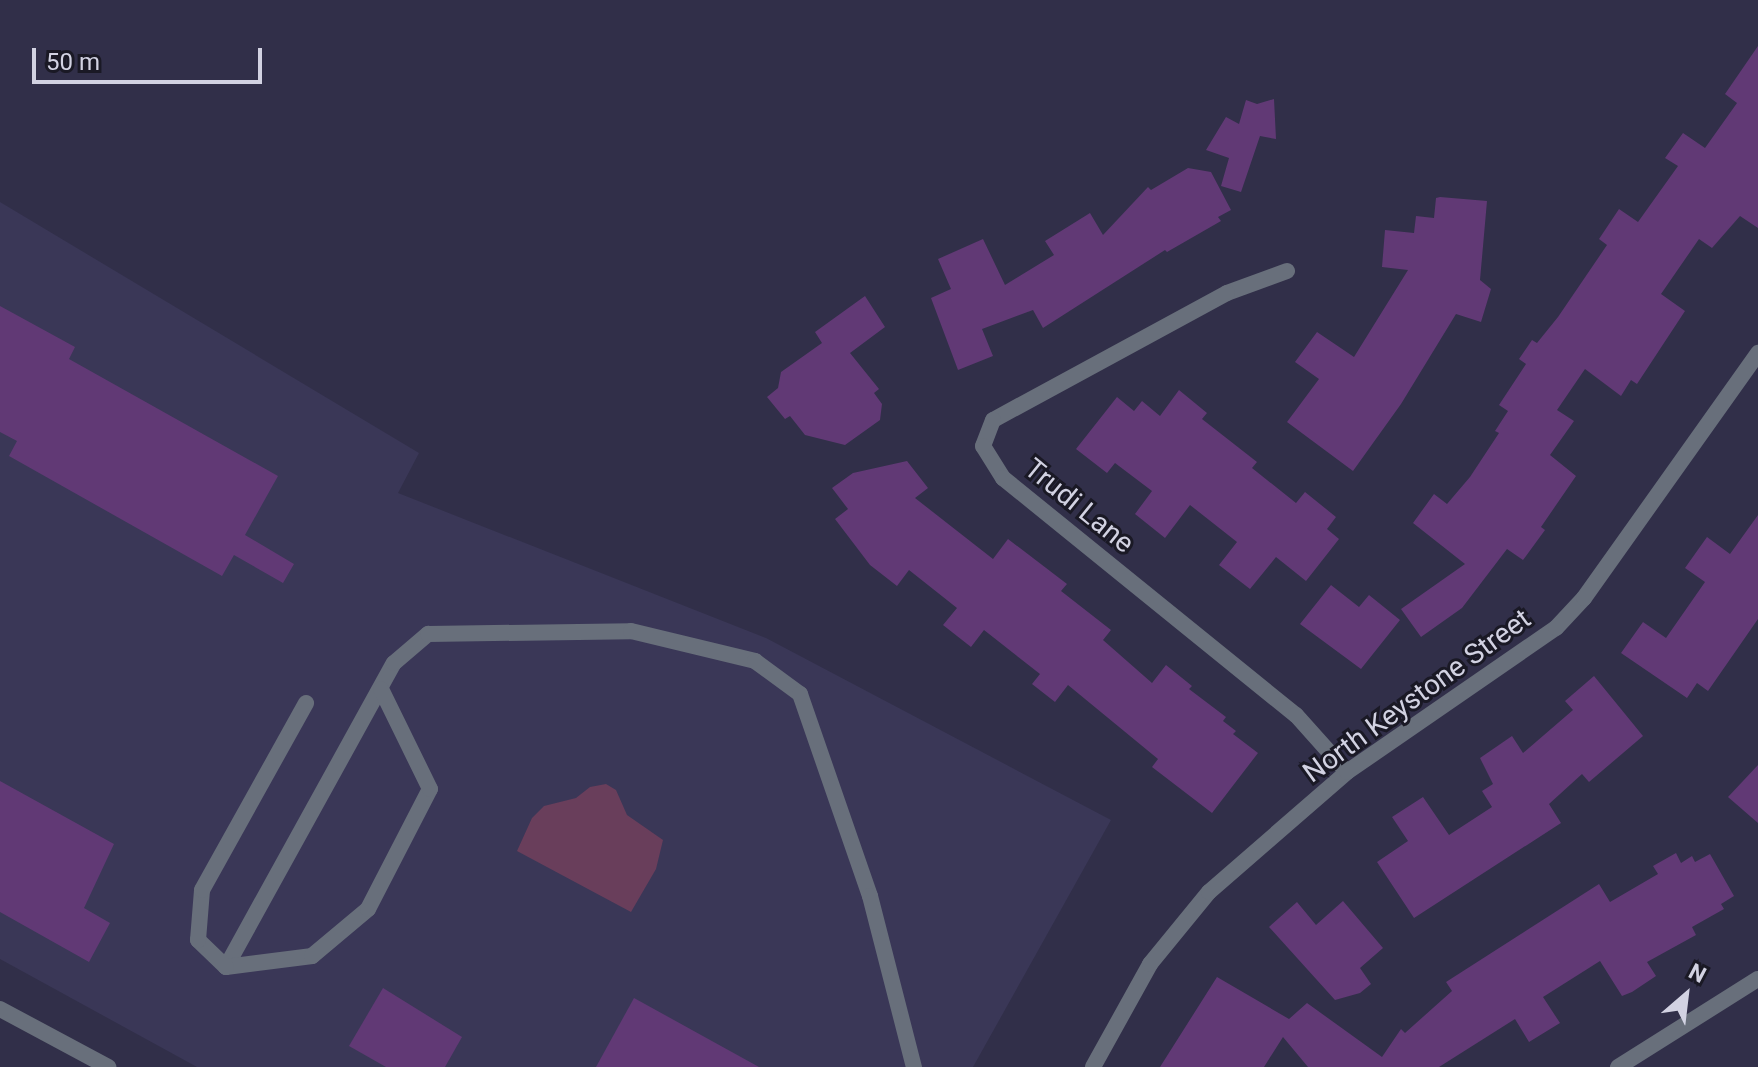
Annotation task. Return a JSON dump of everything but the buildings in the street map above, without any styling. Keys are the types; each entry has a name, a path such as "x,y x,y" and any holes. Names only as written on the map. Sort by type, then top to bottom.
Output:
{"street":[{"name":"Trudi Lane","path":"1287,271 1227,293 993,420 983,446 1003,478 1296,715 1347,772"},
{"name":"North Keystone Street","path":"1093,1067 1150,964 1209,892 1347,772 1556,628 1584,598 1758,353"},
{"path":"226,967 394,663 428,634 631,631 755,661 800,694 870,896 914,1067"},
{"path":"226,967 312,956 368,909 430,789 381,689"},
{"path":"226,967 198,940 202,890 306,703"},
{"path":"1618,1067 1758,979"},
{"path":"0,1009 108,1067"}],"shaded area":[{"path":"0,202 419,453 398,493 766,638 1111,820 973,1067 197,1067 0,959"},
{"path":"606,784 616,790 627,815 663,840 656,869 631,912 517,851 532,818 544,806 576,798 590,787"}]}
